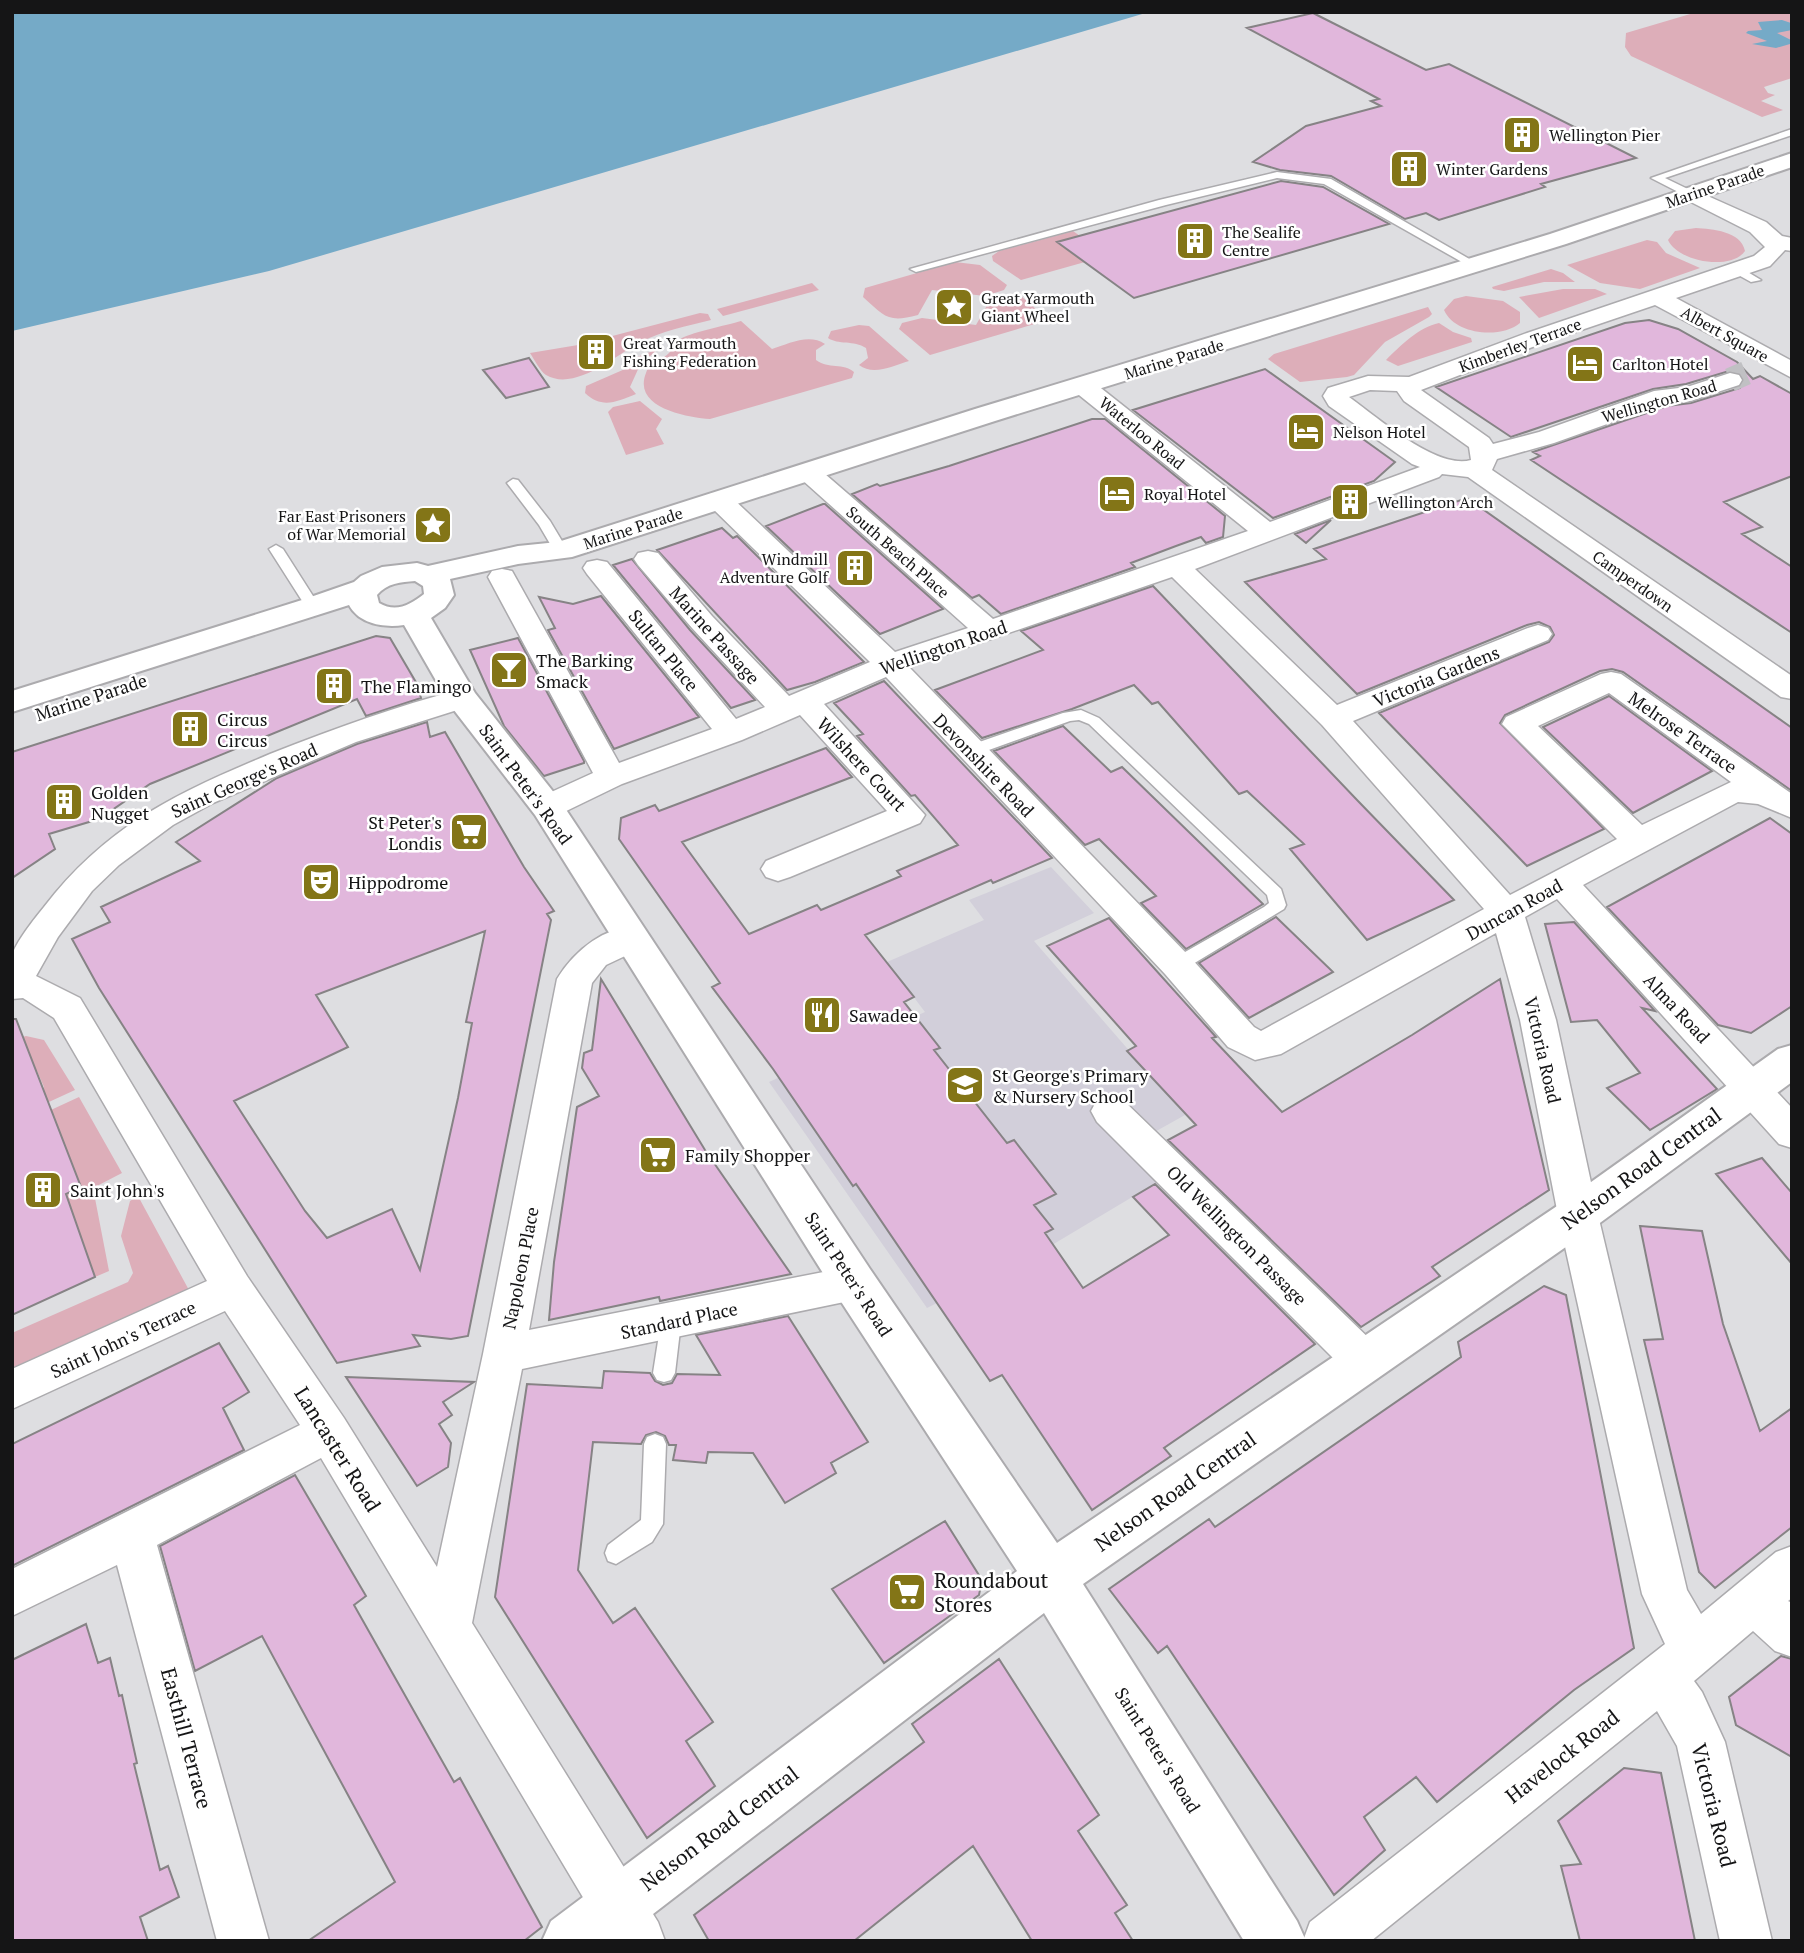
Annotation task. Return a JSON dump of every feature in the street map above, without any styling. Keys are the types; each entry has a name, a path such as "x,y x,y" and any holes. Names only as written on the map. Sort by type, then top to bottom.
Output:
{"street":[{"name":"Marine Parade","path":"426,595 532,568 561,551 1692,195 1790,160"},
{"path":"1692,195 1758,227 1783,243"},
{"name":"Kimberley Terrace","path":"1412,384 1658,297 1746,275 1783,243"},
{"name":"Albert Square","path":"1658,297 1785,367"},
{"name":"Wellington Road","path":"1480,461 1663,396 1690,394 1738,376 1785,367"},
{"path":"1368,383 1412,384 1409,390 1413,396 1480,443 1480,461 1437,464 1421,459 1338,401 1335,396 1368,383"},
{"name":"Waterloo Road","path":"1083,386 1267,533"},
{"name":"Camperdown","path":"1480,461 1792,690"},
{"name":"Wellington Road","path":"547,807 611,776 731,733 890,664 1177,566 1430,472 1437,464"},
{"name":"South Beach Place","path":"809,473 989,631"},
{"name":"Devonshire Road","path":"719,500 890,664 970,751 1177,965 1241,1037"},
{"name":"Marine Parade","path":"12,702 313,607 368,600 390,617 426,595 518,555 561,551"},
{"name":"Marine Passage","path":"648,559 702,622 794,705"},
{"name":"Victoria Road","path":"1177,566 1333,718 1507,913 1538,1020 1578,1215 1665,1594 1679,1624 1685,1709 1701,1742 1746,1941"},
{"name":"Sultan Place","path":"597,568 731,733"},
{"name":"Marine Parade","path":"12,723 342,617 368,600 372,582 393,573 405,572 426,595"},
{"path":"502,577 611,776"},
{"name":"Saint Peter's Road","path":"426,595 462,698 547,807 629,939 1050,1577 1277,1941"},
{"name":"Victoria Gardens","path":"1333,718 1538,634"},
{"name":"Melrose Terrace","path":"1640,842 1517,724 1611,681 1782,802"},
{"name":"Saint George's Road","path":"19,963 80,883 107,856 162,817 202,795 345,735 462,698"},
{"name":"Wilshere Court","path":"778,869 909,815 794,705"},
{"name":"Duncan Road","path":"1241,1037 1255,1046 1268,1044 1732,792 1749,791 1782,802"},
{"name":"Alma Road","path":"1561,883 1792,1133"},
{"name":"Napoleon Place","path":"448,1625 504,1354 575,979 594,956 629,939"},
{"name":"Lancaster Road","path":"19,963 35,989 67,1008 233,1288 329,1432 628,1923"},
{"name":"Nelson Road Central","path":"571,1941 628,1923 1050,1577 1578,1215 1792,1059"},
{"name":"Old Wellington Passage","path":"1110,1111 1363,1360"},
{"name":"Standard Place","path":"504,1354 854,1283"},
{"name":"Saint John's Terrace","path":"12,1390 233,1288"},
{"path":"12,1593 131,1535 329,1432"},
{"name":"Easthill Terrace","path":"131,1535 243,1941"},
{"name":"Havelock Road","path":"1329,1941 1680,1662 1792,1568"},
{"path":"1754,1602 1792,1634"}],"lane":[{"path":"1692,195 1656,178 1792,132"},
{"path":"916,269 1163,202 1277,175 1327,181 1473,264"},
{"path":"513,483 545,524 561,551"},
{"path":"276,549 313,607"},
{"path":"970,751 1068,716 1081,715 1094,721 1275,893 1278,905 1270,911 1177,965"},
{"path":"664,1373 671,1322"},
{"path":"616,1553 644,1534 652,1524 655,1444"}],"shaded area":[{"path":"1697,12 1792,12 1792,78 1764,87 1768,93 1775,95 1761,101 1783,110 1762,117 1631,56 1625,47 1626,33"},
{"path":"1696,228 1732,235 1738,239 1745,251 1728,261 1705,261 1682,254 1668,240 1675,231"},
{"path":"1073,231 1080,236 1085,262 1021,280 993,261 992,256 999,251"},
{"path":"1647,240 1657,242 1666,253 1700,268 1640,289 1600,283 1567,265"},
{"path":"955,262 980,265 1007,285 1004,290 985,296 932,290 918,315 900,318 882,314 863,297 865,288"},
{"path":"1551,269 1563,273 1575,282 1544,282 1504,291 1492,287"},
{"path":"812,283 819,290 723,316 717,309"},
{"path":"1563,289 1595,289 1607,294 1539,318 1519,297"},
{"path":"1010,295 1021,296 1048,320 930,355 899,329 902,323 922,318 976,325 990,300"},
{"path":"1466,296 1503,301 1520,312 1520,323 1512,328 1491,333 1458,325 1444,310 1454,299"},
{"path":"1428,307 1432,314 1429,317 1385,342 1354,375 1300,382 1268,359 1274,354"},
{"path":"700,313 708,314 711,320 647,339 595,370 570,379 557,379 546,375 530,353 578,345 595,363 613,358 597,340"},
{"path":"741,321 772,349 805,339 825,344 816,350 816,360 850,369 854,372 852,378 710,419 676,413 654,402 647,395 644,385 648,369 669,353 679,340"},
{"path":"1439,323 1453,332 1471,338 1472,342 1398,366 1386,360 1417,333"},
{"path":"859,325 869,326 909,361 870,370 859,365 868,358 866,348 828,338 831,331"},
{"path":"658,349 640,365 630,387 636,394 603,402 585,393 586,386 625,369 637,357"},
{"path":"640,401 662,419 656,429 664,444 626,455 608,412 613,407"},
{"name":"St George's Primary & Nursery School","path":"1051,867 1094,913 1034,941 1185,1115 1151,1134 1164,1178 1047,1248 927,1308 769,1082 925,1012 887,962 984,920 969,900"},
{"path":"26,1036 44,1040 75,1090 38,1107 36,1102 44,1087 37,1071 16,1067 12,1040"},
{"path":"79,1097 122,1173 93,1188 109,1271 95,1277 66,1194 81,1186 59,1136 40,1115"},
{"path":"138,1196 190,1292 12,1374 12,1333 128,1282 133,1273 121,1236 130,1201"}],"water":[{"path":"12,12 1149,12 269,271 12,331"},
{"path":"1782,20 1791,23 1792,30 1777,33 1791,40 1790,44 1776,48 1752,44 1767,41 1746,33 1762,30 1758,22"}],"building":[{"path":"1313,13 1426,70 1449,64 1636,158 1541,184 1545,187 1439,220 1426,213 1405,219 1331,176 1280,170 1253,162 1306,126 1381,106 1371,101 1379,99 1247,28"},
{"name":"The Sealife Centre","path":"1281,181 1323,187 1389,224 1134,298 1057,242"},
{"path":"1649,320 1678,329 1737,362 1753,379 1760,376 1792,394 1792,476 1724,502 1762,527 1742,534 1792,567 1792,633 1531,460 1540,456 1533,452 1667,406 1691,403 1740,388 1744,379 1740,372 1729,371 1686,384 1653,389 1511,437 1436,387 1625,323"},
{"path":"529,358 549,387 506,398 483,370"},
{"path":"1265,369 1395,462 1374,481 1273,518 1133,410"},
{"path":"1092,419 1105,419 1225,516 1223,537 1206,543 1201,537 1131,563 1135,567 1001,614 979,595 972,598 852,494 877,484 880,486 949,466"},
{"path":"1467,498 1792,728 1792,791 1623,672 1612,669 1600,671 1505,715 1500,723 1604,829 1527,866 1379,713 1549,642 1554,635 1550,627 1539,622 1527,625 1357,694 1245,582 1326,559 1314,549"},
{"name":"Windmill Adventure Golf","path":"823,504 943,609 880,634 766,526"},
{"path":"1331,520 1306,543 1295,534"},
{"path":"722,528 733,538 737,536 864,662 787,690 657,550"},
{"path":"632,559 690,630 755,700 731,708 613,565"},
{"path":"1153,586 1454,900 1367,940 1290,849 1304,844 1247,791 1239,794 1158,702 1152,704 1134,685 1072,709 982,738 935,690 1043,650 1021,631"},
{"path":"601,596 699,717 614,749 548,630 555,628 539,597 573,604"},
{"path":"376,636 390,638 417,684 421,698 366,716 357,699 150,784 99,819 49,834 55,849 12,878 12,752"},
{"path":"518,638 584,763 544,776 504,726 470,650"},
{"path":"884,681 1052,858 993,883 991,880 865,935 914,997 904,1002 940,1048 934,1050 1007,1143 1014,1140 1056,1194 1034,1205 1053,1229 1045,1233 1083,1288 1169,1235 1133,1197 1155,1184 1315,1344 1164,1448 1171,1456 1092,1510 1002,1375 990,1381 856,1184 853,1186 773,1069 712,987 720,983 619,839 621,818 655,805 659,811 826,748 852,777 682,842 749,934 817,905 821,910 901,876 897,871 958,845 915,795 911,796 857,736 863,734 834,703"},
{"path":"1609,696 1712,771 1633,813 1543,727"},
{"path":"427,722 430,737 445,732 524,867 554,911 547,914 551,920 468,1336 451,1339 413,1335 420,1346 337,1363 99,988 72,939 110,922 101,907 200,861 176,842 277,778 357,744","holes":["485,931 466,1022 472,1023 420,1270 392,1209 327,1238 305,1211 234,1101 348,1047 316,995"]},
{"path":"1063,726 1111,772 1122,767 1263,904 1186,949 1141,903 1156,896 1099,839 1085,845 994,751"},
{"path":"1770,818 1792,834 1792,1006 1751,1033 1718,1025 1607,907"},
{"path":"1276,917 1333,972 1249,1018 1199,963"},
{"path":"1109,918 1216,1037 1212,1038 1282,1112 1500,979 1549,1190 1432,1267 1440,1276 1361,1327 1168,1140 1196,1125 1127,1051 1136,1046 1047,946"},
{"path":"1574,922 1655,1011 1642,1008 1717,1089 1650,1130 1607,1088 1640,1073 1597,1020 1571,1022 1545,924"},
{"path":"601,979 705,1150 791,1274 549,1320 554,1262 577,1107 599,1096 582,1068 584,1053 592,1050"},
{"name":"Saint John's","path":"12,1019 16,1019 81,1187 66,1194 95,1277 12,1315"},
{"path":"1762,1158 1792,1193 1792,1264 1716,1174"},
{"path":"1640,1226 1702,1231 1723,1324 1760,1431 1792,1408 1792,1527 1715,1588 1699,1572 1644,1340 1663,1339"},
{"path":"1544,1286 1566,1295 1634,1648 1574,1690 1437,1802 1416,1777 1364,1817 1385,1850 1334,1895 1167,1646 1158,1653 1109,1589 1209,1519 1215,1527 1461,1357 1458,1342"},
{"path":"788,1316 868,1442 831,1463 836,1473 785,1503 753,1453 708,1452 706,1463 673,1460 676,1445 669,1445 665,1436 656,1432 646,1435 641,1444 593,1442 578,1570 613,1623 635,1608 713,1722 686,1741 715,1786 647,1838 495,1597 527,1384 602,1388 604,1371 650,1373 655,1381 663,1385 672,1383 677,1374 720,1375 696,1335"},
{"path":"219,1343 249,1392 223,1408 244,1450 12,1566 12,1444"},
{"path":"346,1377 474,1382 443,1402 452,1415 439,1424 451,1443 448,1467 417,1486"},
{"path":"295,1475 366,1596 354,1605 454,1782 460,1778 542,1927 524,1941 308,1941 395,1882 262,1636 195,1671 160,1546"},
{"name":"Roundabout Stores","path":"945,1521 982,1580 979,1595 884,1663 832,1589"},
{"path":"86,1624 98,1663 110,1658 119,1696 122,1695 137,1763 134,1764 160,1870 168,1866 179,1897 140,1917 148,1941 12,1941 12,1660"},
{"path":"1781,1656 1792,1659 1792,1757 1736,1725 1729,1697"},
{"path":"999,1659 1099,1815 1078,1831 1127,1905 1115,1913 1133,1941 1032,1941 973,1846 854,1941 709,1941 694,1915 924,1742 912,1724"},
{"path":"1624,1768 1661,1773 1695,1941 1580,1941 1561,1866 1581,1864 1558,1821"}],"tunnel":[{"path":"1730,380 1746,373"}],"place":[{"name":"Wellington Pier","path":"1522,135"},
{"name":"Winter Gardens","path":"1409,169"},
{"name":"The Sealife Centre","path":"1195,241"},
{"name":"Great Yarmouth Giant Wheel","path":"954,307"},
{"name":"Great Yarmouth Fishing Federation","path":"596,352"},
{"name":"Carlton Hotel","path":"1585,364"},
{"name":"Nelson Hotel","path":"1306,432"},
{"name":"Royal Hotel","path":"1117,494"},
{"name":"Wellington Arch","path":"1350,502"},
{"name":"Far East Prisoners of War Memorial","path":"433,525"},
{"name":"Windmill Adventure Golf","path":"855,568"},
{"name":"The Barking Smack","path":"509,670"},
{"name":"The Flamingo","path":"334,686"},
{"name":"Circus Circus","path":"190,729"},
{"name":"Golden Nugget","path":"64,802"},
{"name":"St Peter's Londis","path":"469,832"},
{"name":"Hippodrome","path":"321,882"},
{"name":"Sawadee","path":"822,1015"},
{"name":"St George's Primary & Nursery School","path":"965,1085"},
{"name":"Family Shopper","path":"658,1155"},
{"name":"Saint John's","path":"43,1190"},
{"name":"Roundabout Stores","path":"907,1592"}]}
